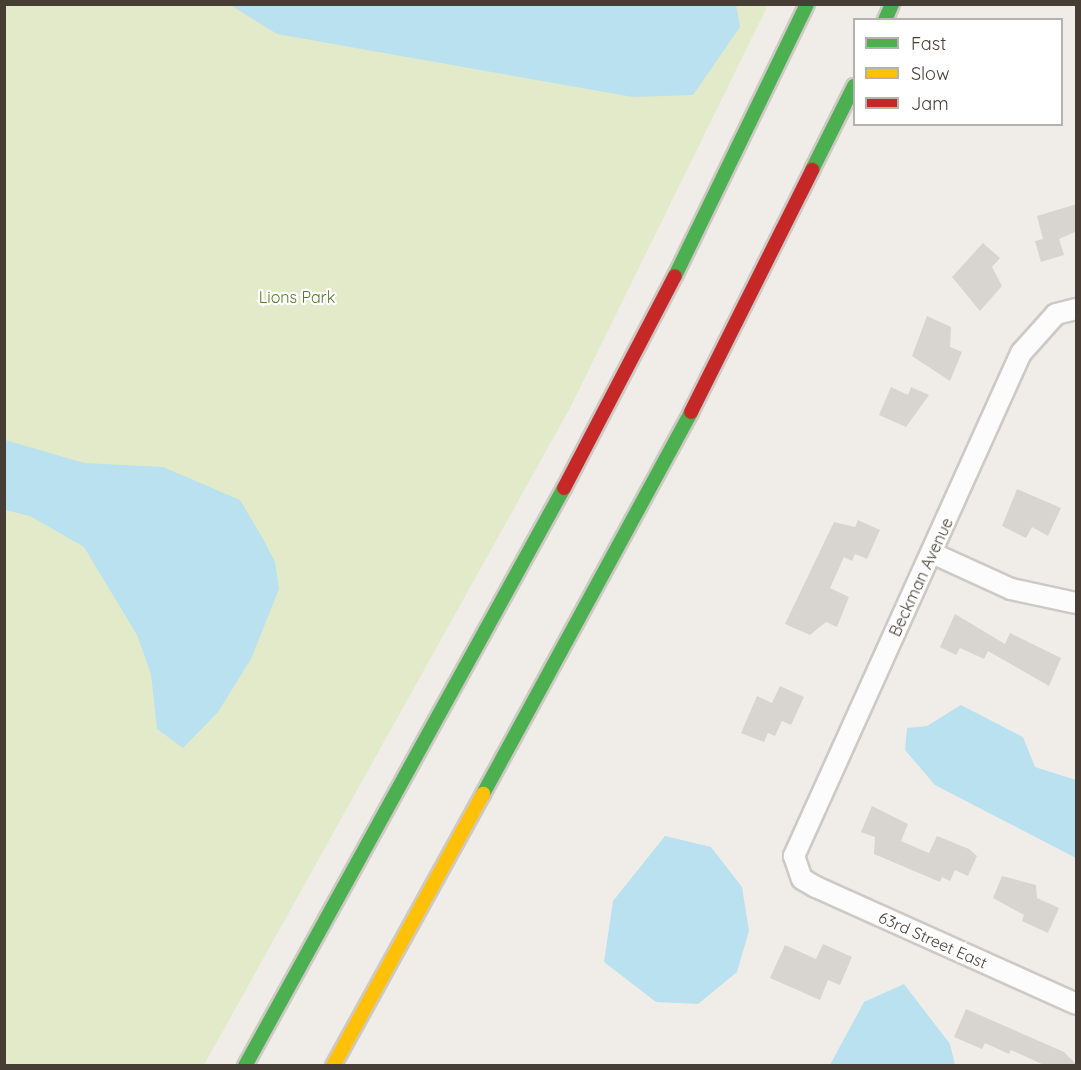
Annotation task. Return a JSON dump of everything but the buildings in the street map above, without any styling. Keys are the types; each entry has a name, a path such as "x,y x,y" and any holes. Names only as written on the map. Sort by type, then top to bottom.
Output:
{"highway":[{"path":"245,1065 634,361 807,4"},
{"path":"886,18 892,4"},
{"path":"333,1065 659,476 853,90"}],"street":[{"name":"Beckman Avenue","path":"795,868 798,844 932,554 1021,353 1056,314 1077,309"},
{"path":"932,554 1011,589 1077,603"},
{"name":"63rd Street East","path":"795,868 816,887 1077,1004"}],"green space":[{"name":"Lions Park","path":"5,5 768,5 570,408 204,1065 5,1066"}],"water":[{"path":"736,4 740,27 693,95 633,97 277,34 230,5"},
{"path":"5,440 84,463 163,467 240,500 262,537 275,562 279,589 251,659 218,712 183,748 157,729 151,674 137,635 84,547 30,516 5,510"},
{"path":"961,705 1023,737 1035,767 1076,780 1076,858 935,785 905,750 907,728 927,726"},
{"path":"665,836 711,847 742,887 749,931 737,972 698,1004 656,1002 604,962 613,901"},
{"path":"904,984 950,1044 955,1065 830,1065 864,1002"}],"traffic: fast":[{"path":"675,276 807,4"},
{"path":"886,18 892,4"},
{"path":"812,170 853,88"},
{"path":"483,794 691,412"},
{"path":"245,1066 564,488"}],"traffic: slow":[{"path":"333,1066 483,794"}],"traffic: jam":[{"path":"691,412 812,170"},
{"path":"564,488 675,276"}]}
